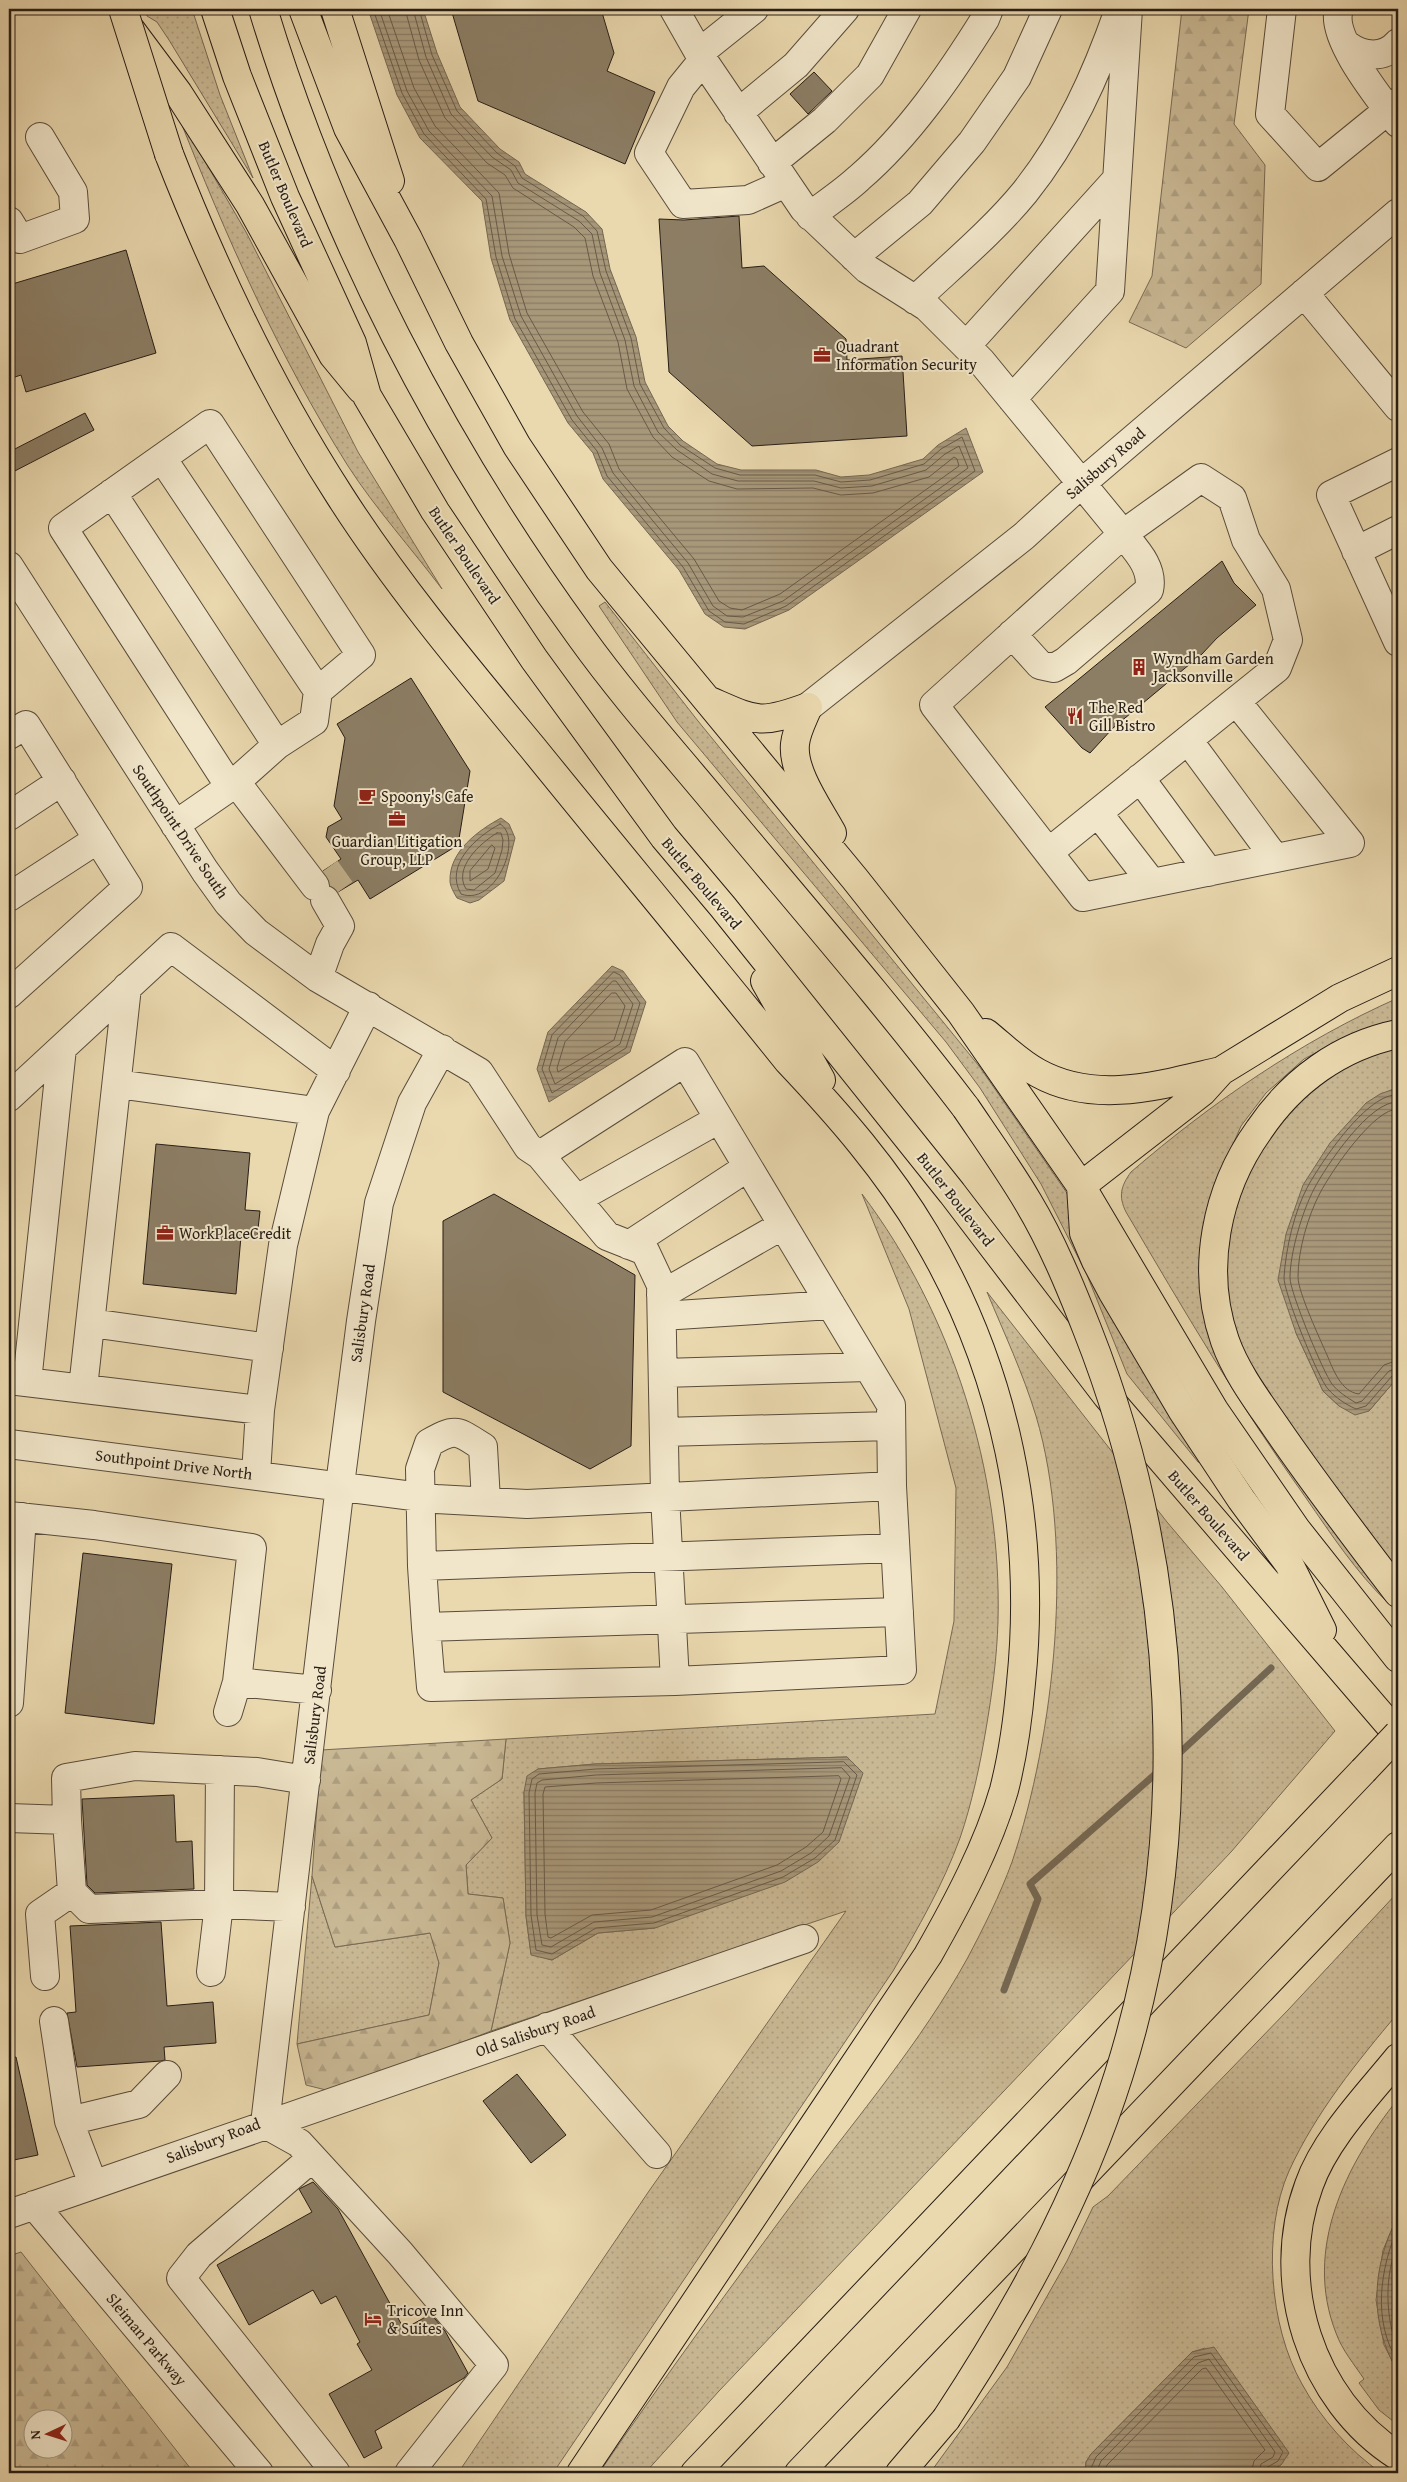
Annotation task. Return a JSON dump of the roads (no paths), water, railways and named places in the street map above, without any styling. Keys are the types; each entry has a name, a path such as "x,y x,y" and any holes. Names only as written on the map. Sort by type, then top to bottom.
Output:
{"main road":[{"path":"114,9 178,93 250,205 333,355 367,396"},
{"path":"123,9 169,154 218,275 279,396 340,496 394,576 452,652 788,1061 845,1122 892,1184 926,1236 968,1316 993,1386 1012,1458 1023,1538 1026,1593 1024,1658 1018,1717 1004,1790 964,1889 928,1955 581,2473"},
{"name":"Butler Boulevard","path":"216,9 238,76 285,197 352,344 367,396 434,511 534,658 664,837 724,908 952,1194 1107,1396 1339,1665"},
{"path":"263,9 308,138 355,250 401,345 450,436 518,544 581,638 857,971 966,1108 1029,1203 1066,1276 1097,1355 1124,1434 1140,1498 1156,1586 1166,1695 1166,1807 1159,1894 1144,1981 1120,2073 1075,2191 1016,2307 946,2419 900,2473"},
{"path":"303,9 348,128 408,239 459,343 517,446 599,569 855,879 961,1013 1081,1186 1214,1410 1296,1529 1398,1658"},
{"path":"335,9 408,239"},
{"path":"705,699 749,718 761,720 782,716 808,707"},
{"path":"808,707 795,743 795,758 800,774 855,879"},
{"path":"724,908 845,1122"},
{"path":"1081,1186 1202,1092 1221,1071 1340,998 1398,971"},
{"path":"961,1013 1037,1073 1081,1089 1111,1091 1145,1088 1221,1071"},
{"path":"1398,1034 1362,1045 1310,1073 1267,1117 1249,1143 1233,1172 1222,1205 1215,1236 1213,1266 1214,1295 1225,1342 1249,1387 1351,1532 1398,1593"},
{"path":"695,2473 1398,1734 1339,1665 1288,1564 1241,1499 1182,1410 1100,1269 1084,1233 1081,1186"},
{"path":"799,2473 1398,1846"},
{"path":"1398,2058 1334,2139 1309,2184 1296,2233 1294,2274 1302,2324 1320,2370 1347,2410 1379,2444 1398,2456"}],"street":[{"path":"674,9 701,57 810,216 868,269 927,307 966,346 1123,534 1138,554 1150,576 1149,590 1145,594 1066,661 1054,668 1040,665 1012,634"},
{"path":"754,9 701,57 681,87 649,153 684,204 748,200 779,173 825,120 870,75 907,9"},
{"path":"738,113 796,65 844,9"},
{"path":"810,216 860,178 908,127 948,77 985,19 989,9"},
{"path":"854,257 920,203 972,142 1016,77 1048,9"},
{"path":"916,300 1024,193 1066,134 1099,66 1120,9"},
{"path":"1012,399 1110,292 1128,9"},
{"path":"1282,9 1270,114 1318,167 1395,111 1361,74 1348,45"},
{"path":"1339,9 1337,24 1340,35 1355,51 1371,55 1388,51 1398,43"},
{"path":"12,236 75,219 73,192 40,137"},
{"path":"966,346 1117,178"},
{"name":"Salisbury Road","path":"808,707 1024,536 1082,483 1398,213"},
{"path":"1304,293 1398,407"},
{"path":"318,691 361,655 210,424 63,528 233,785 323,890 340,926 330,944 318,978"},
{"path":"162,458 318,691 314,721 277,745 233,785 175,825"},
{"path":"1398,462 1330,495 1356,551 1390,604 1398,642"},
{"path":"1049,852 1140,778 1277,668 1288,640 1276,589 1246,540 1232,498 1201,478 1123,534 934,705 1083,897 1350,843 1236,701"},
{"path":"112,494 277,745"},
{"path":"1356,551 1398,530"},
{"name":"Southpoint Drive South","path":"9,566 175,825 228,903 256,932 318,978 442,1049 478,1072 528,1147 540,1155 607,1236 645,1251 661,1284 665,1496 675,1681"},
{"path":"9,736 26,725 128,887 9,994"},
{"path":"1188,740 1275,858"},
{"path":"1140,778 1209,872"},
{"path":"9,816 62,781"},
{"path":"1098,812 1152,883"},
{"path":"9,897 98,839"},
{"path":"9,1097 171,947 336,1071"},
{"path":"84,1388 127,987"},
{"path":"256,1474 260,1410 283,1245 315,1111 368,1006"},
{"path":"62,1048 18,1381 260,1410"},
{"name":"Salisbury Road","path":"21,2210 266,2124 360,1321 379,1203 412,1103 442,1049"},
{"path":"486,1501 483,1447 459,1432 446,1433 429,1443 420,1469 422,1566 431,1687 675,1681 902,1670 892,1486 891,1405 685,1062 540,1155"},
{"path":"117,1084 315,1111"},
{"path":"577,1199 719,1119"},
{"path":"629,1245 748,1167"},
{"path":"662,1305 783,1225"},
{"path":"662,1305 831,1306"},
{"path":"91,1322 268,1348"},
{"path":"663,1373 868,1367"},
{"path":"664,1432 891,1426"},
{"name":"Southpoint Drive North","path":"9,1444 422,1496 527,1504 892,1486"},
{"path":"9,1702 15,1516 252,1548 237,1682 228,1712"},
{"path":"422,1566 895,1548"},
{"path":"426,1627 899,1612"},
{"path":"237,1682 317,1690"},
{"path":"291,1907 219,1904 89,1909 72,1892 66,1778 135,1766 257,1772 306,1780"},
{"path":"211,1972 219,1904 220,1770"},
{"path":"9,1818 67,1820"},
{"path":"45,1976 40,1914 72,1892"},
{"name":"Old Salisbury Road","path":"266,2124 804,1939"},
{"path":"54,2021 69,2121 93,2184"},
{"path":"547,2027 656,2154"},
{"path":"69,2121 139,2104 167,2075"},
{"path":"266,2124 299,2143 400,2253 494,2365 410,2473"},
{"path":"312,2158 199,2255 181,2278 336,2473"},
{"name":"Sleiman Parkway","path":"21,2210 259,2473"}],"water":[{"path":"368,9 423,9 437,53 460,107 500,149 519,162 525,174 586,212 602,229 610,269 636,337 645,382 668,426 683,441 717,464 741,470 816,470 841,477 869,475 923,459 938,445 966,428 983,472 789,610 745,629 724,627 705,614 679,570 603,479 593,453 568,423 510,320 491,258 482,201 420,138 397,95"},
{"path":"501,818 509,824 515,838 504,881 479,900 470,903 457,898 450,881 454,860 475,835"},
{"path":"612,966 623,971 646,1002 630,1052 549,1102 537,1069 548,1032"},
{"path":"1394,1089 1398,1092 1398,1377 1369,1411 1355,1415 1339,1406 1323,1391 1296,1333 1278,1280 1286,1234 1303,1185 1330,1143 1366,1103 1380,1094"},
{"path":"847,1757 863,1773 839,1842 818,1862 785,1882 655,1928 598,1933 552,1960 531,1955 526,1916 524,1792 527,1776 538,1769 595,1764"},
{"path":"1398,2216 1398,2372 1388,2353 1382,2334 1377,2294 1383,2254"},
{"path":"1214,2347 1289,2453 1281,2465 1271,2471 1243,2473 1085,2473 1086,2462 1091,2454 1192,2352"}],"waterway":[{"path":"1174,1758 1271,1668"},
{"path":"1004,1990 1038,1899 1030,1884 1160,1770"}],"tunnel":[{"path":"326,869 341,890"}],"place":[{"name":"Quadrant Information Security","path":"822,355"},
{"name":"Wyndham Garden Jacksonville","path":"1139,667"},
{"name":"The Red Gill Bistro","path":"1075,716"},
{"name":"Spoony's Cafe","path":"367,796"},
{"name":"Guardian Litigation Group, LLP","path":"397,819"},
{"name":"WorkPlaceCredit","path":"165,1233"},
{"name":"Tricove Inn & Suites","path":"373,2319"}]}
